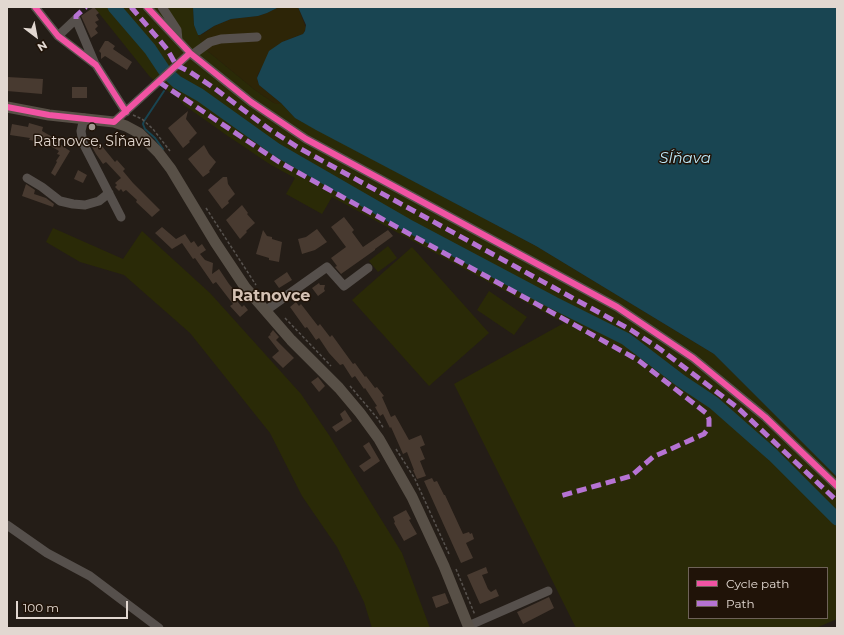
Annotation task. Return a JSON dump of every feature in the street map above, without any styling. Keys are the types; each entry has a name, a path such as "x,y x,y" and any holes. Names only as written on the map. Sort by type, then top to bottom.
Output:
{"main road":[{"path":"7,107 49,115 114,122 139,133 158,152 171,169 234,272 264,311 339,388 379,439 412,497 444,566 469,627"}],"street":[{"path":"35,7 58,36 96,65"},
{"path":"147,7 191,54 251,102 306,139 617,307 687,353 766,417 837,486"},
{"path":"162,7 177,30 178,40"},
{"path":"58,36 76,19 96,65 126,112"},
{"path":"114,122 171,70 191,54 210,42 221,39 257,37"},
{"path":"84,118 81,131 83,143 121,217"},
{"path":"27,178 60,201 72,204 85,205 99,201 109,193"},
{"path":"264,311 327,267 344,286 368,268"},
{"path":"7,525 48,553 90,576 159,628"},
{"path":"469,627 548,591"}],"shaded area":[{"path":"94,7 193,7 194,25 204,48 255,90 274,103 281,103 295,118 536,246 714,354 837,477 837,619 816,628 576,628 454,384 564,323 332,197 322,214 286,194 295,178 271,165 225,134 184,105 150,77"},
{"path":"53,228 123,259 142,231 210,293 301,394 329,435 402,553 430,628 372,628 364,602 337,547 302,496 270,433 190,333 124,275 80,262 46,242"},
{"path":"388,246 397,258 378,272 369,261"},
{"path":"412,247 489,333 429,386 352,300"},
{"path":"489,291 527,317 514,335 477,310"}],"sand":[{"path":"279,7 298,7 306,28 303,34 282,42 266,61 258,74 257,78 259,85 281,103 278,104 274,103 255,90 204,48 198,35 203,34 214,26 231,19 258,16"}],"water":[{"path":"193,7 279,7 258,16 231,19 198,35 194,25"},
{"name":"Sĺňava","path":"298,7 837,7 837,477 714,354 536,246 295,118 281,103 259,85 257,78 269,51 282,42 303,34 305,31 306,25"}],"building":[{"path":"94,7 99,13 96,15 99,20 95,22 98,26 95,29 98,33 91,38 81,16"},
{"path":"105,41 108,41 115,46 113,49 132,62 127,70 105,56 101,59 101,53 99,51"},
{"path":"7,77 43,79 42,94 7,91"},
{"path":"72,87 87,87 87,98 72,98"},
{"path":"188,111 186,119 197,133 183,148 168,128"},
{"path":"29,123 43,127 42,131 56,139 55,141 70,151 55,176 51,173 60,155 57,154 59,151 37,138 36,141 29,140 30,138 10,135 12,124 28,127"},
{"path":"97,140 115,162 117,160 125,169 123,171 133,183 160,210 152,217 126,190 123,192 121,189 119,191 115,187 117,185 115,183 121,178 106,162 103,164 96,154 91,145"},
{"path":"204,145 216,162 209,171 210,172 203,177 188,159"},
{"path":"78,170 87,175 83,183 74,179"},
{"path":"223,177 227,177 228,184 235,194 228,201 229,203 222,209 208,190"},
{"path":"26,184 35,190 34,194 46,198 54,204 53,207 22,196"},
{"path":"242,205 248,213 247,214 255,223 240,239 226,220"},
{"path":"344,217 354,230 352,232 363,247 388,230 393,236 341,274 335,267 337,266 331,258 346,247 331,227"},
{"path":"162,227 176,239 185,234 191,243 194,241 198,247 202,244 206,250 200,254 205,260 213,263 212,274 219,269 236,292 232,295 242,307 244,305 248,310 240,317 230,306 233,304 216,282 213,284 195,258 193,259 182,243 172,249 155,233"},
{"path":"317,229 327,242 315,250 302,254 298,239 306,237"},
{"path":"263,230 267,236 282,242 279,262 269,260 269,258 256,254"},
{"path":"287,272 292,280 279,288 274,281"},
{"path":"319,283 320,285 325,285 325,291 318,296 312,288"},
{"path":"296,302 299,306 301,304 318,326 320,324 330,337 332,335 353,364 355,363 375,388 377,387 384,396 382,397 391,417 395,415 409,440 421,435 425,445 420,447 425,459 420,461 426,476 417,479 407,452 403,454 391,427 390,428 383,414 380,416 375,407 377,406 355,376 352,378 343,364 340,365 329,353 319,338 316,340 307,327 305,328 290,307"},
{"path":"273,330 279,337 276,340 294,358 283,368 272,357 279,351 268,337 270,335 271,336 270,334"},
{"path":"318,377 325,386 319,392 311,382"},
{"path":"345,410 352,421 336,432 332,427 343,420 340,414"},
{"path":"369,442 380,461 364,472 359,466 371,458 363,446"},
{"path":"432,478 434,482 437,481 445,495 463,534 469,532 470,534 472,533 474,539 466,543 473,558 461,563 424,481"},
{"path":"406,510 411,519 409,520 417,534 404,541 394,523 393,517"},
{"path":"486,567 488,573 482,575 488,589 491,592 496,589 499,596 480,604 467,575"},
{"path":"445,593 449,603 436,608 432,597"},
{"path":"549,597 554,608 523,624 517,612"}],"waterway":[{"path":"114,7 150,49 164,70 177,82 200,95 277,150 407,225 554,303 626,339 681,381 714,403 773,455 837,519"},
{"path":"171,83 173,79"},
{"path":"163,149 155,138 145,129 143,124 164,91"}],"marked path":[{"path":"76,19 76,16 86,7"},
{"path":"131,7 167,49 176,65 190,72 214,88 269,129 299,148 631,330 660,349 738,408 837,501"},
{"path":"159,82 279,162 638,360 706,413 709,419 709,427 704,434 653,457 631,476 560,496"}],"cycle path":[{"path":"35,7 58,36 96,65 126,112"},
{"path":"147,7 190,53 251,102 306,139 617,307 693,358 765,417 837,486"},
{"path":"7,107 49,115 114,122 190,53"}],"place":[{"name":"Ratnovce, Sĺňava","path":"92,127"}],"district":[{"name":"Ratnovce","path":"271,296"}]}
